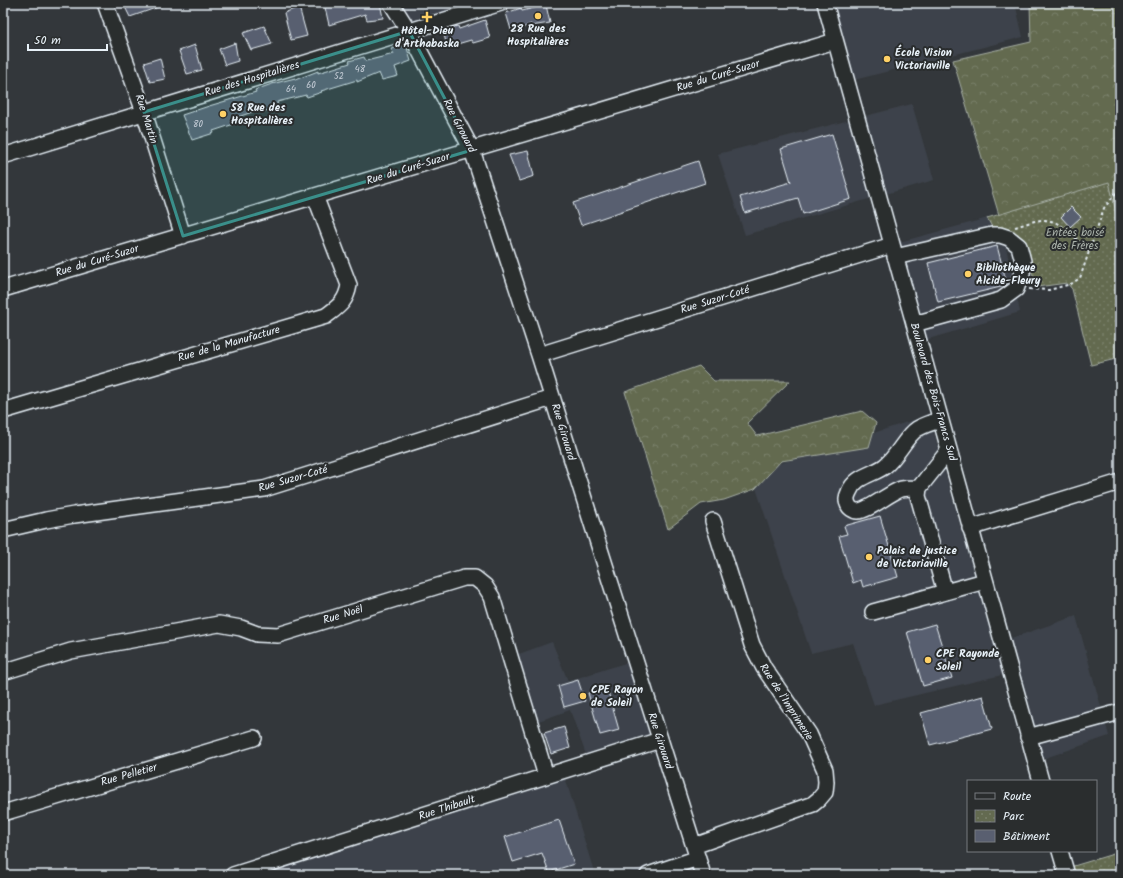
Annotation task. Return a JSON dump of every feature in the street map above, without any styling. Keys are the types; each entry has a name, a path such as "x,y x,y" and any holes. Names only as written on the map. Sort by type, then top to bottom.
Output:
{"street":[{"name":"Rue Martin","path":"105,3 144,112 183,236"},
{"name":"Rue Girouard","path":"391,3 409,31 472,150 539,355 703,875"},
{"name":"Rue des Hospitalières","path":"3,156 501,3"},
{"name":"Boulevard des Bois-Francs Sud","path":"825,3 1040,780"},
{"name":"Rue du Curé-Suzor","path":"3,290 835,41"},
{"name":"Rue de la Manufacture","path":"3,411 326,316 341,305 347,294 349,285 315,196"},
{"name":"Rue Suzor-Coté","path":"539,355 894,251 1000,235"},
{"path":"914,324 1001,300 1016,289 1022,273 1023,261 1018,246 1009,238 1000,235"},
{"name":"Rue Suzor-Coté","path":"3,530 74,515 264,489 552,398"},
{"path":"919,488 902,489 884,497 870,507 859,511 853,510 848,504 848,493 856,480 884,467 917,429 940,420"},
{"path":"945,592 918,496 919,488 949,450"},
{"path":"970,528 1120,482"},
{"name":"Rue de l'Imprimerie","path":"648,875 696,852 812,804 825,792 825,770 809,734 764,668 752,645 713,521"},
{"name":"Rue Noël","path":"3,672 71,652 219,624 241,628 257,634 278,635 464,578 475,578 485,586 492,597 546,776"},
{"path":"873,612 985,581"},
{"path":"1028,737 1120,712"},
{"name":"Rue Pelletier","path":"3,812 254,738"},
{"name":"Rue Thibault","path":"233,875 660,740"},
{"path":"1060,852 1067,875"}],"path":[{"path":"1016,289 1049,290 1071,284 1080,278 1104,208 1120,188"},
{"path":"1000,235 1013,227 1043,220 1054,222 1066,229 1089,252"}],"highlighted area":[{"path":"409,31 472,150 183,236 144,112"}],"shaded area":[{"name":"Hôtel-Dieu d'Arthabaska","path":"391,3 501,3 409,31"},
{"name":"École Vision Victoriaville","path":"824,3 1015,3 1023,37 846,82"},
{"path":"912,104 934,180 745,235 718,154"},
{"path":"999,215 1020,312 925,340 900,242"},
{"path":"929,415 994,644 1076,616 1109,736 1028,764 1002,675 874,705 853,643 811,653 751,473"},
{"name":"CPE Rayon de Soleil","path":"552,642 568,681 635,660 660,740 589,763 570,710 530,724 508,658"},
{"path":"563,771 595,875 235,875"},
{"path":"681,854 689,875 620,875"}],"green space":[{"path":"1030,3 1120,3 1120,230 1109,183 999,215 953,60 1031,42"},
{"name":"Entées boisé des Frères","path":"1109,182 1120,230 1120,358 1091,365 1072,289 1067,283 1037,287 1020,237 992,227 987,218"},
{"path":"699,366 714,381 790,381 747,423 757,436 862,411 876,423 869,447 781,461 755,489 724,500 701,504 668,529 625,392"},
{"path":"1120,852 1120,875 1069,875 1067,868"}],"building":[{"path":"123,3 167,3 167,4 130,17"},
{"path":"324,3 380,3 383,18 367,20 365,14 329,25"},
{"path":"546,5 550,23 531,26 531,24 512,33 506,13 521,8 522,11"},
{"path":"299,7 307,36 291,40 284,13"},
{"path":"485,20 490,38 473,43 471,40 447,47 443,30 458,26 459,29"},
{"path":"264,26 272,44 251,50 243,33"},
{"path":"235,43 238,61 225,65 219,49"},
{"path":"195,45 202,70 187,74 179,51"},
{"path":"406,45 411,61 395,67 398,76 382,80 379,73 357,82 357,80 307,97 306,95 277,102 278,107 262,112 261,109 235,118 237,123 213,131 214,133 192,140 182,115 256,92 255,90 272,84 295,78 295,80 318,71 318,73 350,63 349,61 364,57 366,61 394,54 391,49"},
{"path":"160,58 165,79 150,82 144,63"},
{"path":"832,134 851,199 803,214 798,198 745,213 740,197 791,182 781,149"},
{"path":"528,151 534,176 519,181 509,155"},
{"path":"698,161 705,183 581,225 573,203"},
{"path":"1071,207 1081,217 1070,227 1061,217"},
{"name":"Bibliothèque Alcide-Fleury","path":"997,246 1007,284 1005,286 938,302 928,263"},
{"name":"Palais de justice de Victoriaville","path":"880,516 898,577 863,587 861,580 853,583 839,536 847,534 844,526"},
{"path":"935,624 952,678 923,686 907,632"},
{"path":"578,680 585,701 564,707 558,686"},
{"path":"607,688 619,730 600,735 588,693"},
{"path":"983,696 992,729 930,745 921,713"},
{"path":"564,727 570,748 551,754 544,733"},
{"path":"559,820 574,864 549,872 542,853 513,862 505,837"}],"place":[{"name":"28 Rue des Hospitalières","path":"538,16"},
{"name":"Hôtel-Dieu d'Arthabaska","path":"427,17"},
{"name":"École Vision Victoriaville","path":"887,59"},
{"name":"58 Rue des Hospitalières","path":"223,114"},
{"name":"Bibliothèque Alcide-Fleury","path":"968,274"},
{"name":"Palais de justice de Victoriaville","path":"869,557"},
{"name":"CPE Rayonde Soleil","path":"928,660"},
{"name":"CPE Rayon de Soleil","path":"583,696"}]}
